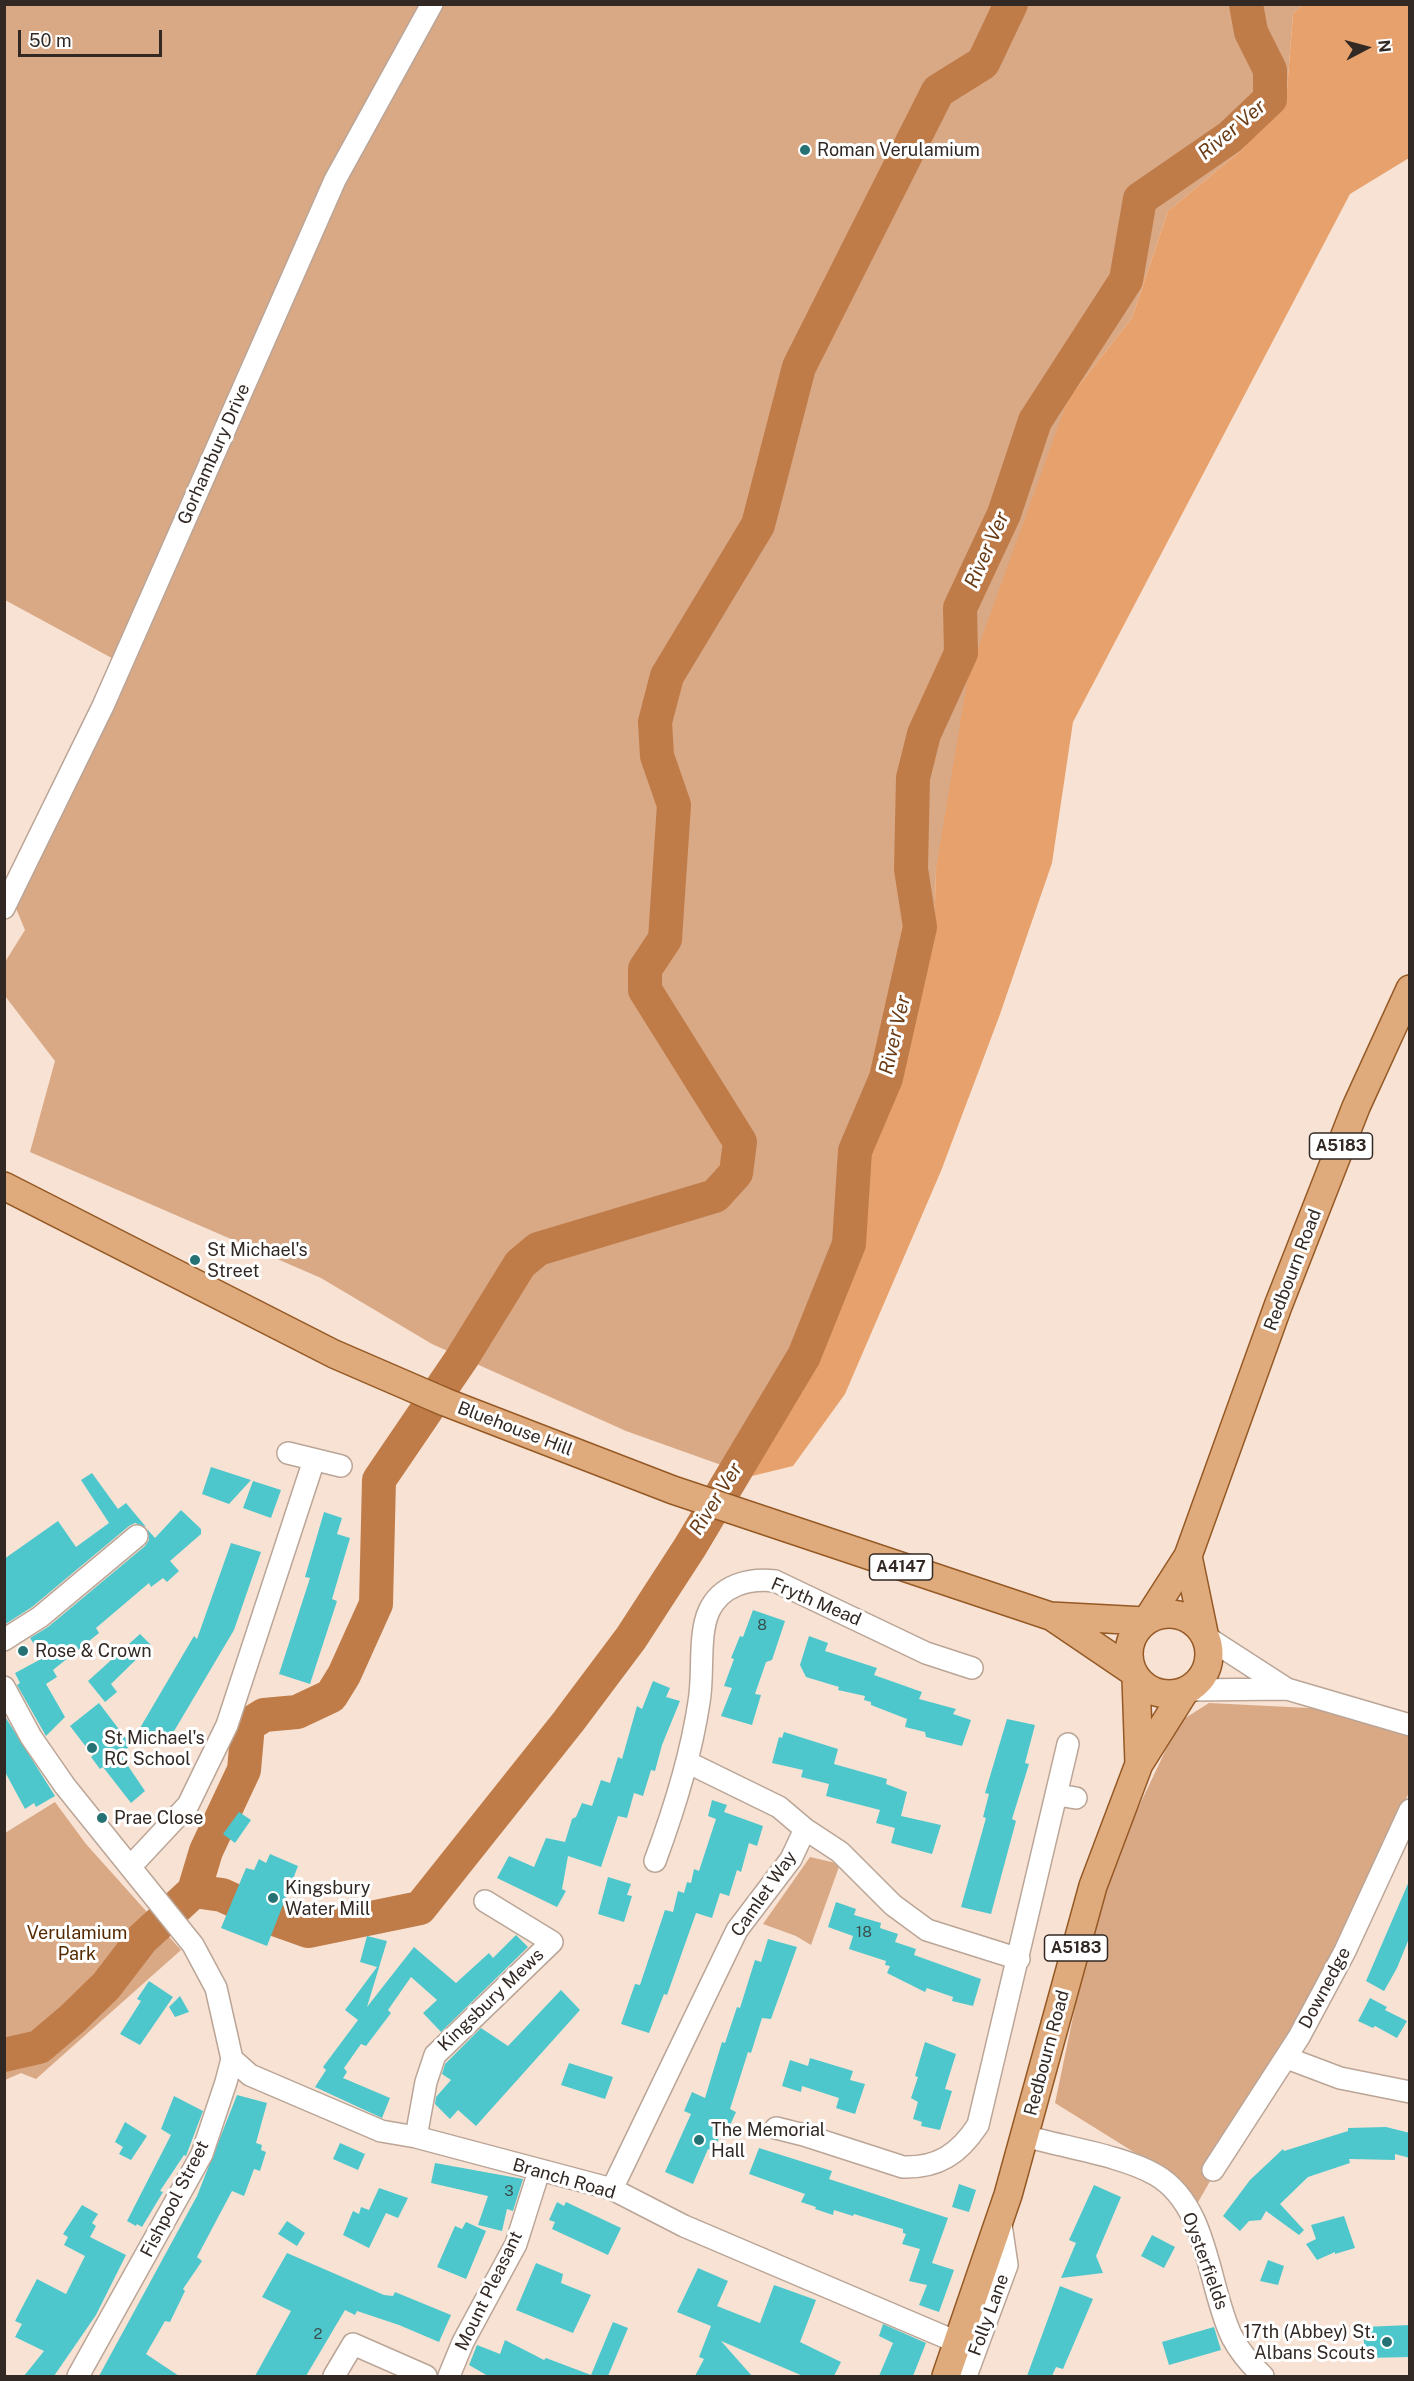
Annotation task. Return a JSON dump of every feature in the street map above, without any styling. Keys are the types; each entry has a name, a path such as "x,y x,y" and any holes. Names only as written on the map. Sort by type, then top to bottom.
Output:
{"main road":[{"name":"Redbourn Road","path":"1146,1620 1188,1556 1278,1306 1356,1107 1410,989"},
{"name":"Bluehouse Hill","path":"4,1186 254,1316 334,1354 435,1398 673,1490 1050,1616 1146,1620"},
{"path":"1188,1556 1205,1635 1209,1660 1198,1682 1186,1690 1172,1694 1158,1693 1134,1675 1128,1657 1130,1643 1136,1631 1146,1620 1166,1614 1184,1616 1195,1623 1205,1635"},
{"name":"Bluehouse Hill","path":"1050,1616 1134,1675"},
{"name":"Redbourn Road","path":"1134,1675 1139,1764"},
{"name":"Redbourn Road","path":"959,2343 1025,2136 1093,1886 1139,1764 1186,1690"},
{"name":"A5183","path":"946,2376 959,2343"}],"street":[{"name":"Gorhambury Drive","path":"4,908 103,706 335,180 432,4"},
{"path":"288,1453 341,1466"},
{"path":"130,1866 188,1805 226,1725 314,1460"},
{"path":"4,1640 40,1617 137,1536"},
{"name":"Fryth Mead","path":"655,1861 656,1837 687,1762 702,1686 703,1630 717,1599 742,1582 758,1579 784,1584 926,1653 950,1654 972,1668"},
{"path":"1205,1635 1287,1689"},
{"path":"4,1687 31,1737 65,1786 193,1945 216,1988 232,2059"},
{"path":"1186,1690 1287,1689 1410,1725"},
{"path":"776,2128 807,2127 903,2167 919,2167 938,2163 955,2153 978,2125 1019,1959 1067,1797 1068,1744"},
{"path":"687,1762 779,1807 805,1829"},
{"name":"Downedge","path":"1220,2149 1287,2058 1345,1951 1410,1810"},
{"name":"Camlet Way","path":"612,2189 736,1930 791,1859 805,1829 840,1852 893,1905 927,1929 1019,1959"},
{"name":"Kingsbury Mews","path":"416,2137 426,2082 435,2055 552,1942 485,1901"},
{"path":"1287,2058 1340,2078 1410,2092"},
{"name":"Branch Road","path":"232,2059 250,2075 381,2131 416,2137 612,2189 684,2226 959,2343"},
{"name":"Fishpool Street","path":"78,2376 202,2154 232,2059"},
{"name":"Oysterfields","path":"1025,2136 1135,2167 1154,2174 1170,2184 1196,2226 1232,2336 1250,2363 1263,2376"},
{"name":"Mount Pleasant","path":"449,2376 463,2342 516,2244 539,2171"},
{"name":"Folly Lane","path":"966,2376 1007,2265 1000,2217"},
{"path":"334,2376 353,2344 426,2376"}],"green space":[{"path":"5,5 1303,5 1293,14 1287,90 1243,149 1168,211 1132,318 1068,399 936,869 934,935 900,1054 868,1142 857,1246 810,1363 752,1476 626,1431 432,1344 321,1278 30,1152 55,1061 5,996 5,962 25,930 15,906 132,669 5,600"},
{"path":"1209,1703 1368,1711 1409,1732 1409,1792 1343,1948 1193,2211 1145,2159 1055,2103 1083,1969 1105,1890 1132,1821 1179,1722"},
{"name":"Verulamium Park","path":"55,1802 86,1844 181,1950 36,2079 21,2073 5,2080 5,1833"},
{"path":"810,1857 840,1864 811,1945 796,1936 763,1924"}],"shaded area":[{"path":"1303,5 1409,5 1409,158 1350,194 1073,722 1052,863 999,1017 941,1171 845,1394 793,1466 752,1476 810,1363 857,1246 868,1142 900,1054 934,935 936,869 968,676 1068,399 1132,318 1168,211 1243,149 1287,90 1293,14"}],"building":[{"path":"211,1467 251,1480 229,1504 202,1494"},
{"path":"92,1473 118,1509 126,1503 146,1527 135,1523 129,1526 32,1607 4,1625 4,1559 58,1521 76,1547 109,1523 81,1480"},
{"path":"253,1481 281,1490 271,1518 243,1508"},
{"path":"181,1510 201,1529 201,1534 170,1561 179,1571 167,1582 163,1578 151,1587 149,1583 96,1628 99,1633 53,1670 57,1677 46,1684 65,1717 46,1736 17,1685 20,1683 15,1673 43,1658 30,1638 48,1627 145,1546 149,1540 147,1529 155,1538"},
{"path":"324,1512 342,1518 337,1534 350,1538 332,1599 337,1601 310,1684 279,1674 310,1578 305,1577"},
{"path":"231,1543 261,1552 234,1630 167,1743 140,1728 194,1636 197,1639"},
{"path":"753,1610 785,1621 772,1660 766,1662 755,1694 761,1695 752,1725 721,1716 732,1688 724,1686 734,1659 731,1658 740,1636 743,1637"},
{"path":"140,1634 151,1645 111,1684 117,1692 105,1702 88,1681"},
{"path":"809,1636 828,1643 825,1651 877,1668 874,1675 922,1692 919,1699 956,1709 953,1714 971,1720 962,1746 926,1737 925,1732 905,1727 907,1719 871,1705 871,1702 864,1700 865,1696 838,1690 839,1687 806,1677 800,1665"},
{"path":"653,1681 670,1688 666,1697 680,1701 662,1745 655,1771 651,1770 643,1796 634,1793 627,1818 618,1816 601,1867 568,1856 562,1889 566,1891 557,1907 497,1878 509,1856 534,1867 546,1838 565,1842 572,1819 576,1817 582,1803 592,1806 601,1780 610,1783 618,1757 622,1759 637,1706 642,1709"},
{"path":"99,1703 131,1745 120,1754 145,1791 131,1803 103,1767 100,1769 70,1726"},
{"path":"4,1715 55,1796 36,1807 34,1803 25,1809 4,1770"},
{"path":"1007,1719 1035,1725 1025,1763 1029,1764 1012,1819 1016,1821 991,1914 961,1907 986,1818 983,1817 989,1794 985,1793"},
{"path":"784,1732 838,1749 834,1764 887,1779 886,1784 907,1792 901,1816 941,1825 932,1854 891,1843 895,1828 876,1823 880,1810 826,1796 829,1784 801,1777 803,1770 772,1763 779,1737 782,1738"},
{"path":"712,1800 727,1805 724,1812 763,1826 757,1846 749,1843 741,1872 737,1870 729,1896 720,1893 712,1918 696,1913 667,1995 664,1994 649,2033 621,2024 635,1984 640,1985 665,1910 673,1912 678,1891 684,1893 687,1882 691,1883 694,1869 699,1871 716,1819 708,1816"},
{"path":"239,1812 251,1820 235,1843 223,1834"},
{"name":"Kingsbury Water Mill","path":"270,1854 298,1866 267,1946 221,1928 246,1868 254,1870 259,1859 266,1863"},
{"path":"608,1877 631,1884 627,1895 632,1896 624,1922 598,1914"},
{"path":"1410,1879 1410,1936 1397,1968 1384,1991 1366,1981"},
{"path":"836,1902 856,1909 854,1915 881,1923 880,1928 898,1934 895,1942 916,1949 914,1955 981,1979 973,2006 952,2001 953,1997 927,1988 925,1992 887,1973 890,1966 885,1965 886,1961 849,1949 853,1936 828,1927"},
{"path":"516,1935 528,1947 441,2032 423,2013 437,2000 411,1977 388,2010 391,2013 366,2046 361,2044 344,2068 347,2072 343,2078 390,2098 382,2118 315,2087 326,2070 323,2067 358,2020 345,2010 377,1967 360,1962 367,1936 387,1941 367,2007 414,1947 456,1983 489,1953 493,1958"},
{"path":"768,1939 797,1947 771,2019 762,2018 751,2053 748,2052 730,2109 736,2112 727,2132 723,2130 713,2151 708,2149 693,2184 665,2172 691,2114 684,2111 692,2092 705,2098 722,2042 725,2043 737,2007 740,2008 755,1960 761,1962"},
{"path":"149,1981 173,1997 140,2045 120,2034 141,2001 137,1999"},
{"path":"561,1990 580,2010 476,2126 458,2110 450,2119 435,2104 436,2097 451,2080 442,2074 445,2064 481,2028 508,2046"},
{"path":"180,1996 189,2012 175,2017 169,2007"},
{"path":"1370,1998 1387,2007 1385,2010 1407,2021 1397,2038 1375,2026 1373,2028 1358,2021"},
{"path":"925,2042 956,2054 945,2089 952,2091 940,2130 921,2126 922,2122 913,2119 918,2102 911,2098"},
{"path":"810,2058 853,2071 850,2080 865,2084 855,2114 836,2108 839,2098 802,2086 801,2092 782,2086 790,2060 808,2066"},
{"path":"569,2063 613,2077 605,2099 561,2085"},
{"path":"237,2095 267,2103 256,2143 262,2145 261,2150 266,2152 260,2171 254,2169 244,2196 232,2191 197,2257 202,2261 183,2289 185,2291 170,2322 165,2321 146,2354 179,2376 99,2376 197,2196"},
{"path":"174,2096 203,2111 186,2156 184,2155 160,2191 163,2192 142,2227 137,2224 136,2226 127,2221 171,2135 161,2129"},
{"path":"125,2122 147,2136 131,2160 119,2154 123,2147 115,2142"},
{"path":"1386,2127 1410,2133 1410,2158 1395,2154 1395,2160 1349,2159 1350,2163 1308,2177 1280,2204 1304,2230 1299,2235 1266,2211 1261,2220 1249,2221 1240,2231 1223,2216 1250,2180 1283,2149 1284,2151 1348,2131 1348,2128"},
{"path":"340,2143 365,2154 358,2170 333,2159"},
{"path":"759,2148 832,2171 829,2179 948,2218 932,2263 954,2270 939,2312 919,2305 927,2285 909,2281 920,2249 902,2244 906,2234 903,2233 903,2229 854,2214 853,2216 834,2210 833,2215 815,2209 816,2207 801,2202 805,2194 749,2174"},
{"path":"435,2163 523,2179 513,2211 507,2209 502,2231 478,2225 488,2196 431,2183"},
{"path":"959,2184 976,2190 969,2212 952,2207"},
{"path":"1094,2185 1121,2197 1096,2256 1103,2273 1061,2278 1076,2243 1069,2240"},
{"path":"379,2188 408,2198 398,2218 386,2213 369,2248 343,2235 353,2211 359,2214 361,2207 369,2210"},
{"path":"557,2202 564,2206 566,2202 621,2228 608,2255 552,2229 555,2222 549,2220"},
{"path":"82,2205 98,2214 92,2223 96,2226 90,2237 126,2255 96,2315 54,2376 24,2376 44,2351 15,2337 22,2324 15,2321 37,2279 66,2294 85,2256 64,2245 68,2237 63,2234"},
{"path":"1344,2216 1355,2248 1335,2254 1335,2252 1317,2260 1306,2244 1316,2239 1311,2225"},
{"path":"287,2221 305,2233 297,2246 278,2234"},
{"path":"466,2222 486,2231 466,2279 437,2267 455,2226 462,2229"},
{"path":"1152,2235 1175,2247 1164,2268 1141,2256"},
{"path":"287,2253 384,2295 393,2296 395,2292 451,2315 439,2342 399,2325 357,2311 355,2315 345,2310 306,2376 255,2376 291,2311 262,2297"},
{"path":"1268,2260 1284,2266 1278,2285 1260,2281"},
{"path":"536,2263 563,2274 561,2283 591,2295 573,2333 516,2310"},
{"path":"698,2268 728,2281 717,2306 760,2323 774,2285 816,2300 800,2342 841,2362 834,2376 803,2376 721,2341 752,2376 695,2376 704,2359 699,2357 711,2326 677,2312"},
{"path":"1060,2286 1093,2299 1063,2369 1056,2367 1052,2376 1027,2376"},
{"path":"613,2322 628,2328 608,2376 488,2376 469,2365 477,2345 500,2354 505,2340 544,2360 546,2358 591,2375"},
{"path":"883,2324 926,2343 913,2376 879,2376 893,2343 879,2336"},
{"name":"17th (Abbey) St. Albans Scouts","path":"1410,2325 1410,2357 1365,2358 1363,2327"},
{"path":"1214,2327 1221,2350 1169,2365 1162,2342"}],"waterway":[{"name":"River Ver","path":"194,1891 206,1851 244,1770 248,1725 264,1715 297,1712 331,1696 344,1675 376,1604 379,1480 462,1358 520,1264 538,1249 715,1196 736,1173 740,1142 645,990 645,969 665,939 674,805 657,756 655,722 667,676 758,525 799,367 938,91 983,63 1011,4"},
{"name":"River Ver","path":"277,1920 308,1931 420,1908 568,1722 631,1638 690,1547 804,1356 849,1244 855,1151 886,1078 920,927 911,869 913,778 924,734 961,653 960,608 1004,514 1035,421 1126,280 1140,199 1230,137 1270,99 1270,70 1251,32 1246,4"},
{"name":"River Ver","path":"4,2055 39,2047 72,2019 106,1986 142,1939 194,1891 222,1895 255,1910"}],"place":[{"name":"Roman Verulamium","path":"805,150"},
{"name":"St Michael's Street","path":"195,1260"},
{"name":"Rose & Crown","path":"23,1651"},
{"name":"St Michael's RC School","path":"92,1748"},
{"name":"Prae Close","path":"102,1818"},
{"name":"Kingsbury Water Mill","path":"273,1898"},
{"name":"The Memorial Hall","path":"699,2140"},
{"name":"17th (Abbey) St. Albans Scouts","path":"1387,2342"}]}
